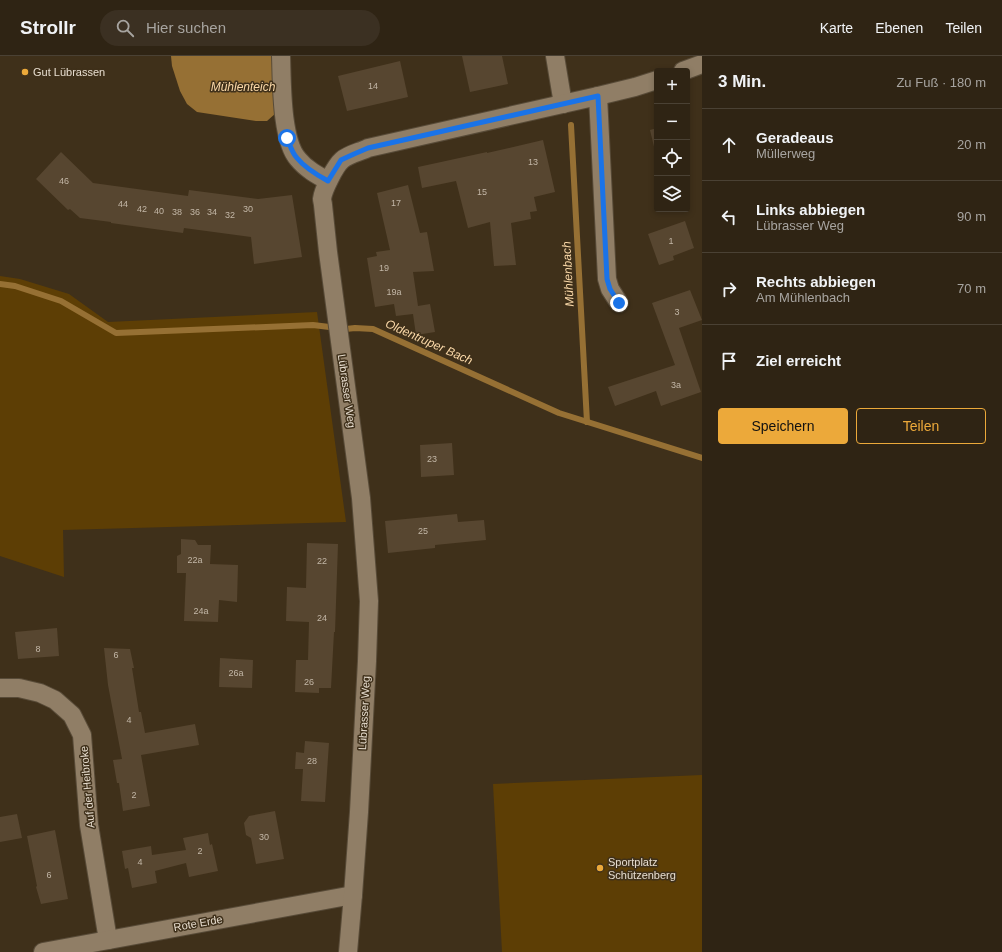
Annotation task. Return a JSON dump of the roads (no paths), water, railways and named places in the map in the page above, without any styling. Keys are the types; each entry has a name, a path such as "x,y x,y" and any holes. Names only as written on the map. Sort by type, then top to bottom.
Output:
{"street":[{"path":"281,56 284,119 287,138 291,149 304,166 328,181"},
{"path":"555,56 564,104"},
{"path":"690,68 702,64"},
{"name":"Lübrasser Weg","path":"348,952 367,669 368,601 361,498 322,198 328,181 341,160 368,148 564,104 654,81"},
{"path":"598,96 607,279 610,289 619,303"},
{"name":"Auf der Heibroke","path":"0,688 19,688 40,693 55,700 72,715 82,736 89,825 108,940"},
{"name":"Rote Erde","path":"43,952 353,895"}],"water":[{"name":"Mühlenteich","path":"171,56 274,56 276,113 267,121 256,121 197,112 187,104 180,91 172,66"}],"waterway":[{"name":"Mühlenbach","path":"571,125 587,422"},
{"name":"Oldentruper Bach","path":"0,284 15,286 61,301 116,333 313,325 346,329 373,329 559,413 702,458"}],"place":[{"name":"Gut Lübrassen","path":"25,72"},
{"name":"Sportplatz Schützenberg","path":"600,868"}]}
